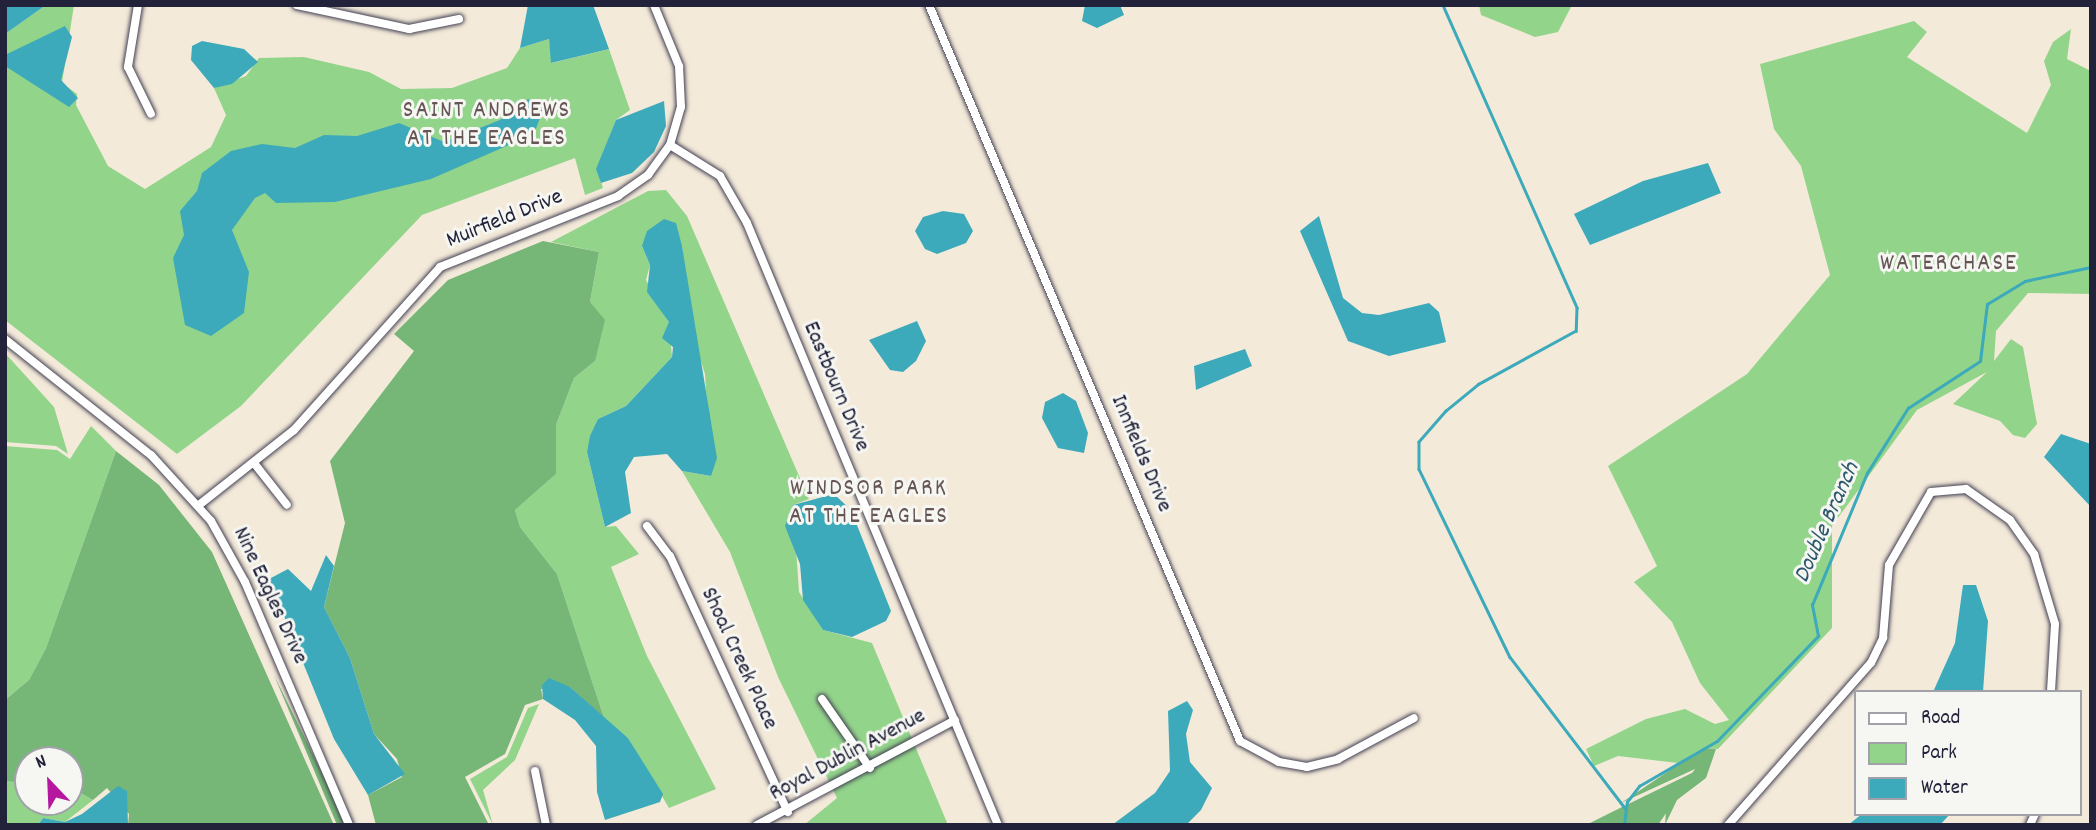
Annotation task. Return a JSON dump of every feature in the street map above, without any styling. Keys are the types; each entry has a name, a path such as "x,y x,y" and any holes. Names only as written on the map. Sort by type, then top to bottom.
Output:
{"street":[{"path":"138,5 128,67 150,114"},
{"path":"297,5 409,29 459,19"},
{"name":"Muirfield Drive","path":"199,505 294,430 440,267 618,196 648,175 670,145 682,85 654,5"},
{"name":"Innfields Drive","path":"929,5 1240,741 1268,758 1307,767 1338,759 1414,718"},
{"name":"Eastbourn Drive","path":"670,145 720,176 740,208 998,825"},
{"name":"Nine Eagles Drive","path":"5,339 151,455 199,505 245,582 349,825"},
{"path":"254,463 287,505"},
{"path":"1728,825 1871,663 1883,639 1882,589 1895,548 1923,500 1940,488 1966,489 1994,508 2034,554 2055,624 2051,690"},
{"name":"Shoal Creek Place","path":"647,526 670,556 788,812"},
{"path":"822,699 870,768"},
{"name":"Royal Dublin Avenue","path":"757,825 788,812 955,720"},
{"path":"535,771 546,825"}],"green space":[{"path":"46,5 74,5 62,83 77,94 76,105 108,166 145,189 211,147 226,115 214,88 246,76 259,58 304,57 369,72 401,89 452,88 507,68 520,48 549,39 552,63 609,49 630,110 616,120 597,169 603,188 585,195 575,158 422,215 241,406 177,454 5,320 5,34"},
{"path":"1479,5 1572,5 1558,32 1535,37 1481,15"},
{"path":"1914,21 1927,32 1907,57 2027,133 2051,85 2044,61 2053,42 2071,29 2067,59 2091,71 2091,294 2028,293 1996,331 1994,361 2011,339 2023,347 2037,424 2025,438 2013,435 2000,421 1953,404 1987,372 1917,410 1832,526 1832,628 1718,749 1703,748 1678,763 1618,756 1594,766 1586,749 1646,719 1685,709 1715,724 1729,720 1700,683 1672,622 1634,582 1657,566 1608,466 1747,374 1830,275 1801,166 1774,129 1760,64"},
{"path":"666,190 687,216 809,499 793,505 799,592 823,630 872,643 948,825 804,825 837,798 778,677 730,552 682,471 711,476 705,374 693,337 682,246 642,246 650,265 646,280 669,322 672,357 626,406 598,419 587,452 605,527 616,526 639,554 611,567 647,656 716,789 669,808 628,738 604,718 557,574 520,527 515,510 556,474 556,425 574,378 595,361 590,302 599,252 551,242 648,191"},
{"path":"543,241 599,252 590,302 605,320 595,361 574,378 556,425 556,474 515,510 520,527 557,574 604,718 570,687 541,689 543,699 525,705 505,754 465,777 489,825 376,825 368,795 402,777 397,759 374,734 350,658 324,607 345,523 330,461 414,351 394,334 448,280"},
{"path":"5,353 54,407 68,454 56,446 5,442"},
{"path":"91,426 116,451 46,648 29,680 5,700 5,446 57,450 70,459"},
{"path":"116,451 159,485 212,552 334,825 128,825 129,814 107,788 93,800 84,795 84,746 14,746 14,782 7,781 5,700 29,680 46,648"},
{"path":"274,675 326,781 345,825 337,825"},
{"path":"539,704 515,760 483,790 493,825 470,779 507,757 528,708"},
{"path":"1703,748 1716,749 1706,778 1677,800 1665,825 1666,811 1695,769 1621,803"},
{"path":"1694,772 1658,825 1590,823 1614,811"},
{"path":"5,775 14,778 14,816 73,816 65,822 43,818 38,825 5,825"},
{"path":"84,795 93,800 84,807"}],"water":[{"path":"5,5 46,5 5,34"},
{"path":"528,5 593,5 609,49 551,63 549,39 520,48"},
{"path":"1085,5 1120,5 1124,15 1097,28 1082,21"},
{"path":"65,26 72,37 61,80 78,98 69,107 5,66 5,55"},
{"path":"202,41 244,49 258,62 232,84 214,88 191,60 192,46"},
{"path":"528,99 544,107 534,134 431,179 335,202 276,203 265,193 255,198 232,230 249,272 244,313 211,336 185,325 173,258 184,235 180,211 197,191 202,173 231,151 262,144 295,148 324,135 357,136 399,123 444,142 500,120"},
{"path":"664,101 666,126 654,152 632,173 601,183 596,169 616,120"},
{"path":"1708,163 1721,193 1590,245 1574,214 1643,181"},
{"path":"943,211 964,214 973,231 966,243 937,254 925,249 915,231 923,217"},
{"path":"1319,216 1343,298 1362,313 1379,315 1429,303 1439,312 1446,342 1389,356 1348,341 1300,231"},
{"path":"664,219 676,223 682,246 717,458 711,476 682,471 667,454 634,457 625,472 631,513 605,527 587,452 590,436 598,419 626,406 672,357 673,347 662,338 669,322 647,292 650,265 642,246 647,231"},
{"path":"917,321 926,341 916,361 903,372 890,370 869,340"},
{"path":"1245,349 1252,366 1196,390 1194,366"},
{"path":"1063,393 1076,401 1088,433 1084,453 1058,448 1042,418 1045,402"},
{"path":"2061,434 2091,444 2091,507 2044,457"},
{"path":"834,494 851,510 891,611 886,621 852,637 823,630 803,600 800,564 785,526 793,505"},
{"path":"326,555 334,566 324,607 350,658 374,734 405,774 368,795 334,739 269,579 288,569 311,591"},
{"path":"1963,585 1976,585 1988,621 1983,690 1934,690 1955,643"},
{"path":"549,678 570,687 628,738 663,794 660,802 605,820 597,792 596,746 575,720 543,699 542,685"},
{"path":"1187,701 1193,710 1186,734 1190,762 1212,788 1201,810 1186,825 1112,825 1155,793 1170,771 1168,711"},
{"path":"118,786 127,791 128,825 38,825 43,818 65,822 84,816 84,812"},
{"path":"1859,816 1948,816 1940,825 1848,825"}],"waterway":[{"path":"1443,5 1577,308 1576,331 1479,384 1446,411 1419,442 1419,469 1510,657 1626,809"},
{"name":"Double Branch","path":"1624,825 1627,802 1639,786 1717,741 1818,636 1812,605 1867,473 1908,408 1980,361 1987,304 2025,281 2091,267"}],"district":[{"name":"SAINT ANDREWS AT THE EAGLES","path":"487,126"},
{"name":"WATERCHASE","path":"1949,265"},
{"name":"WINDSOR PARK AT THE EAGLES","path":"869,504"}]}
